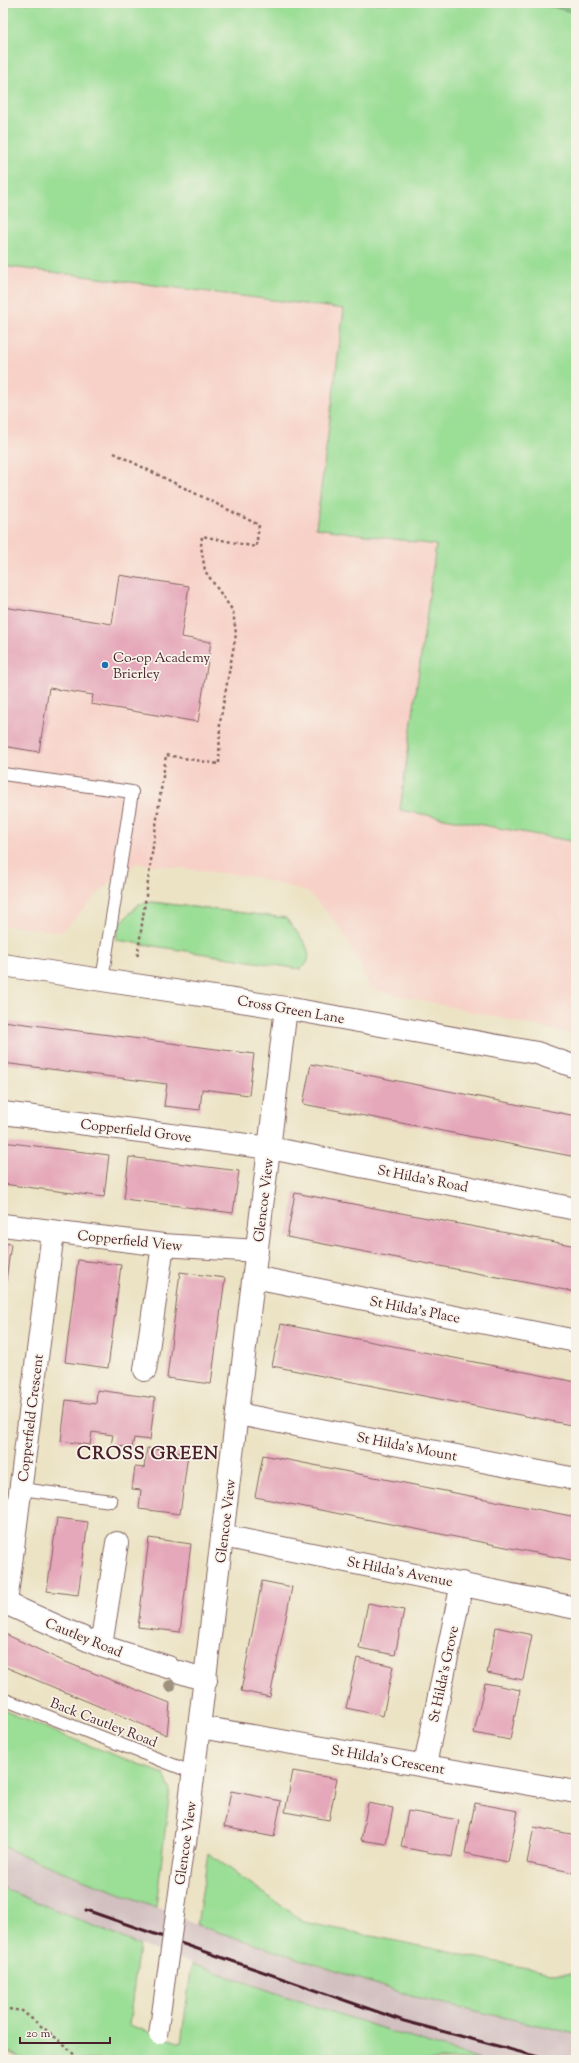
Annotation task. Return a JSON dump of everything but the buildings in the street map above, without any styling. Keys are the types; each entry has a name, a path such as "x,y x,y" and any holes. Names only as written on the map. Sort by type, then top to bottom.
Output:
{"street":[{"name":"Cross Green Lane","path":"3,964 286,1008 537,1053 576,1067"},
{"name":"Glencoe View","path":"158,2035 186,1843 286,1008"},
{"name":"Copperfield Grove","path":"3,1113 270,1148"},
{"name":"St Hilda's Road","path":"270,1148 576,1209"},
{"name":"Copperfield View","path":"3,1225 163,1245 257,1251"},
{"name":"Copperfield Crescent","path":"5,1602 21,1489 53,1232"},
{"path":"144,1370 163,1245"},
{"name":"St Hilda's Place","path":"254,1278 576,1341"},
{"name":"St Hilda's Mount","path":"238,1414 576,1478"},
{"name":"St Hilda's Avenue","path":"223,1536 576,1608"},
{"path":"100,1646 117,1543"},
{"name":"St Hilda's Grove","path":"425,1765 462,1584"},
{"name":"Cautley Road","path":"5,1602 100,1646 206,1680"},
{"name":"St Hilda's Crescent","path":"200,1727 576,1792"}],"lane":[{"path":"3,774 132,792 102,980"},
{"path":"21,1489 111,1501"},
{"name":"Back Cautley Road","path":"3,1699 194,1773"}],"path":[{"path":"114,453 259,525 256,547 202,536 201,546 205,571 233,610 236,634 220,722 219,764 166,755 133,984"},
{"path":"3,2008 22,2011 65,2044 79,2060"}],"shaded area":[{"path":"3,266 344,309 316,527 436,545 400,810 576,842 576,1035 371,989 341,928 308,892 255,877 137,863 110,882 61,932 3,925"},
{"path":"3,1846 30,1859 156,1907 197,1925 288,1956 411,1996 576,2034 576,2060 480,2060 317,2007 116,1937 3,1888"}],"green space":[{"path":"3,3 537,3 576,13 576,842 400,810 436,545 316,528 344,309 3,266"},
{"path":"537,3 576,3 576,13"},
{"path":"152,902 286,918 306,945 309,957 307,963 300,969 116,940 119,925 139,904"},
{"path":"3,1710 65,1736 164,1774 170,1790 156,1907 30,1859 3,1846"},
{"path":"208,1853 304,1922 556,1974 576,1974 576,2034 411,1996 197,1925"},
{"path":"3,1888 139,1945 129,2025 181,2043 192,1964 317,2007 480,2060 23,2060 3,2048"}],"railway":[{"path":"86,1910 404,2021 550,2060"}],"place":[{"name":"Co-op Academy Brierley","path":"105,665"}],"district":[{"name":"CROSS GREEN","path":"148,1453"}]}
